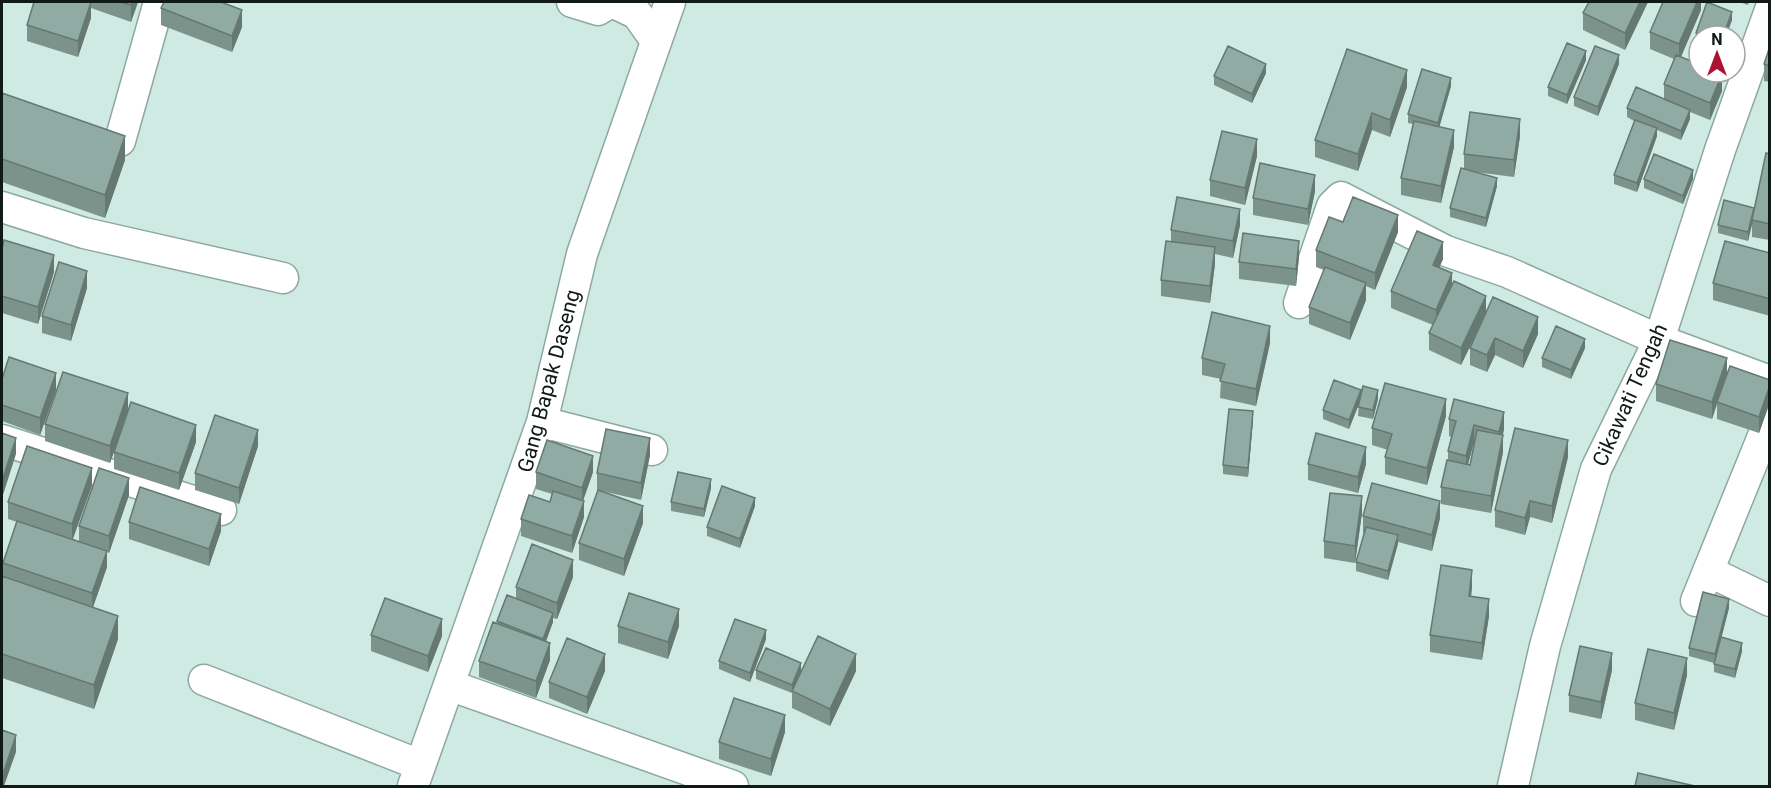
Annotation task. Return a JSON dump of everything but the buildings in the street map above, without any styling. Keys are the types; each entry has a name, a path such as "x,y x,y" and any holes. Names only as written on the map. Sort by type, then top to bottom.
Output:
{"street":[{"path":"120,141 159,2"},
{"path":"572,2 598,10 611,2 637,14 656,41"},
{"name":"Gang Bapak Daseng","path":"416,776 542,422 582,254 670,2"},
{"name":"Cikawati Tengah","path":"1513,786 1545,646 1596,469 1659,340 1720,150 1770,10"},
{"path":"1299,303 1332,206 1341,197 1446,251 1507,272 1659,340 1770,381"},
{"path":"2,207 84,233 283,278"},
{"path":"1696,601 1770,419"},
{"path":"542,422 652,450"},
{"path":"2,440 221,510"},
{"path":"1708,571 1770,601"},
{"path":"204,680 416,776"},
{"path":"449,685 733,786"}]}
